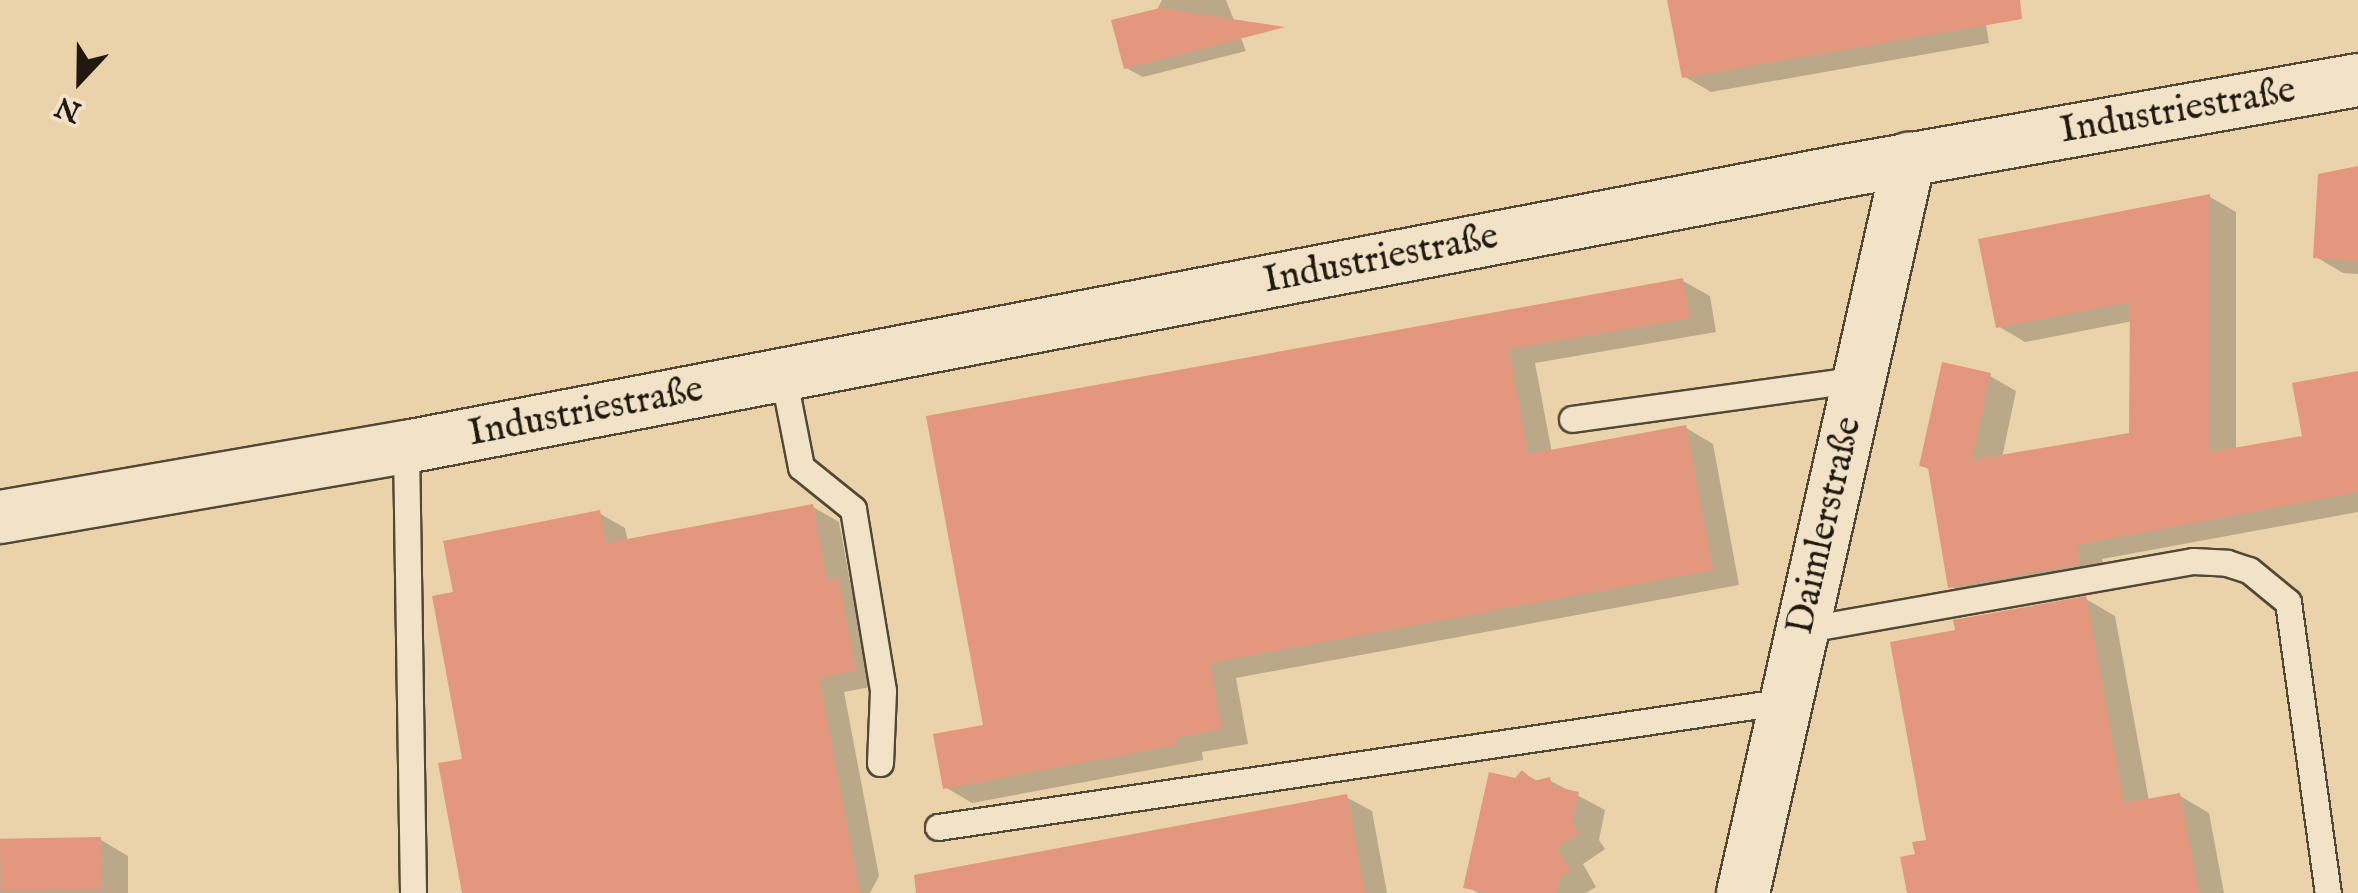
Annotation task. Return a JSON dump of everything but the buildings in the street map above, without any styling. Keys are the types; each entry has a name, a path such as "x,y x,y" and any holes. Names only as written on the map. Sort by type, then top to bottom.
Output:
{"street":[{"name":"Industriestraße","path":"0,518 406,448 1909,159 2358,80"},
{"name":"Daimlerstraße","path":"1743,893 1909,159"}],"lane":[{"path":"782,376 801,466 853,509 883,691 880,763"},
{"path":"1572,419 1859,379"},
{"path":"406,448 413,893"},
{"path":"1802,630 2193,561 2227,563 2248,570 2288,602 2328,893"},
{"path":"938,828 1786,701"}]}
